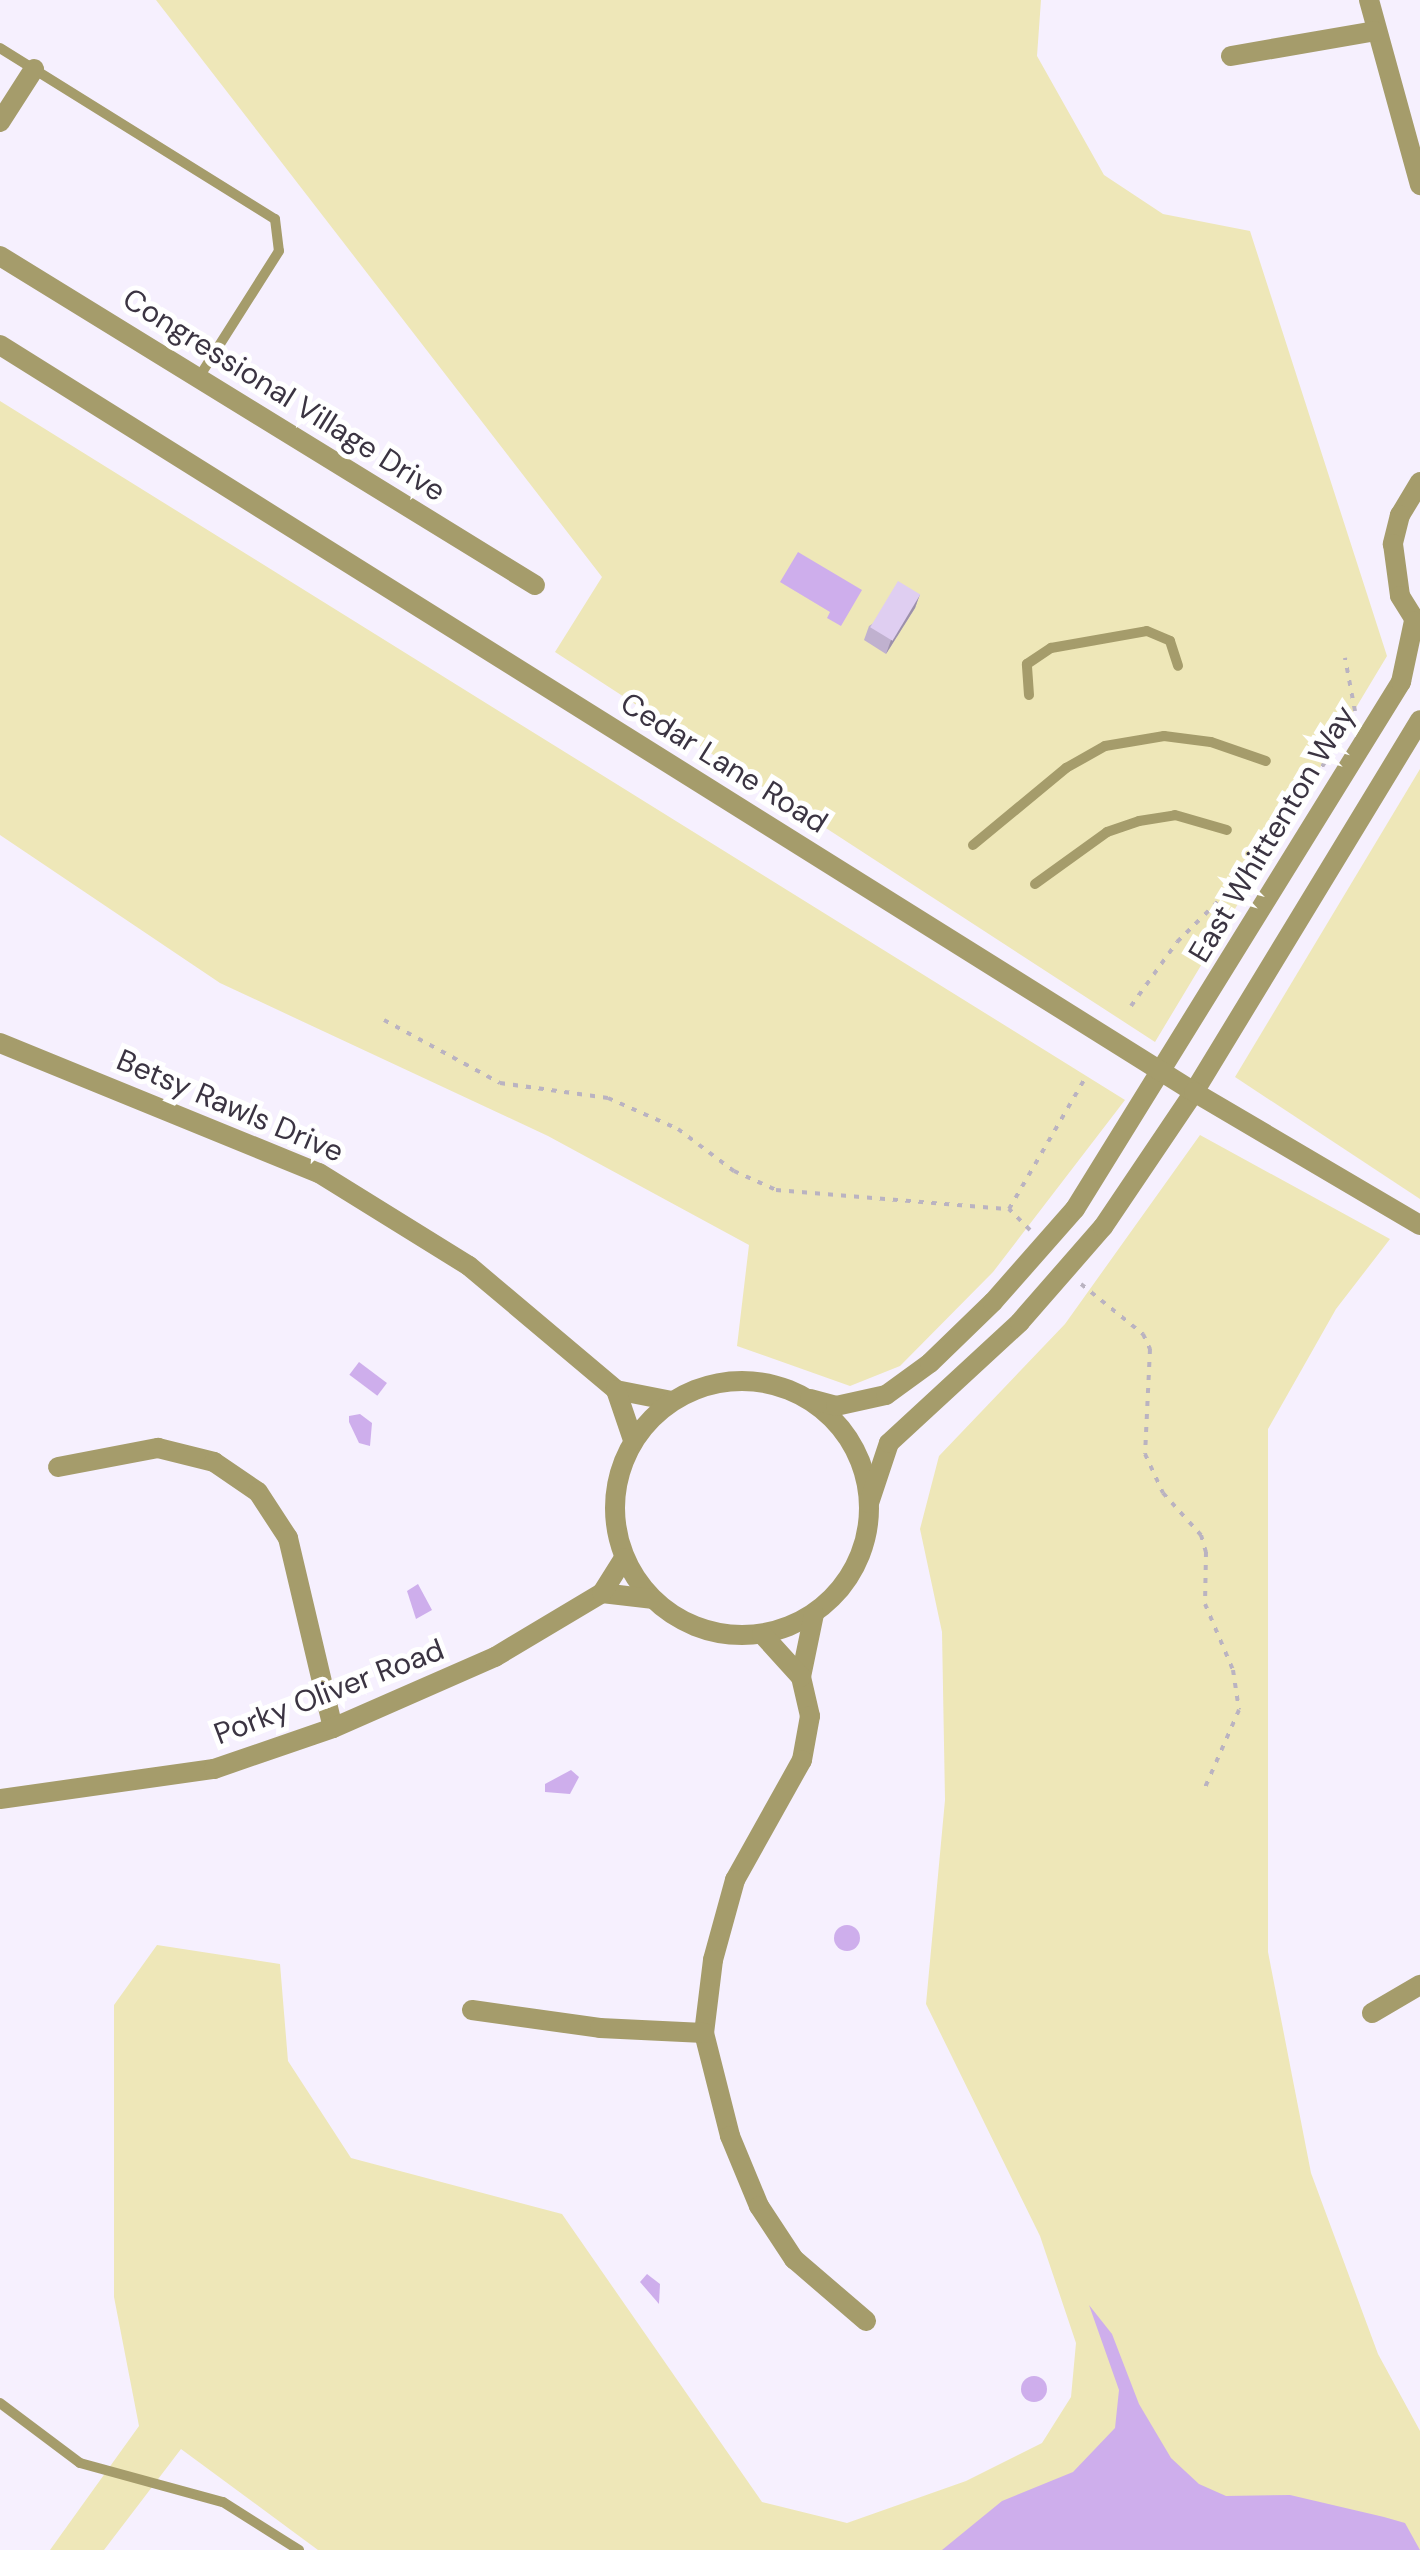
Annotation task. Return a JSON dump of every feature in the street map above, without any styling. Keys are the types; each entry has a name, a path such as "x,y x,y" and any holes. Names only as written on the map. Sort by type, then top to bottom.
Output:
{"street":[{"path":"1369,0 1420,185"},
{"path":"1231,56 1375,31"},
{"path":"0,122 34,70"},
{"name":"Congressional Village Drive","path":"0,256 535,585"},
{"name":"Cedar Lane Road","path":"0,345 1194,1092 1420,1226"},
{"path":"1417,624 1400,596 1393,544 1400,515 1420,482"},
{"name":"East Whittenton Way","path":"810,1399 836,1406 886,1395 930,1363 1075,1210 1164,1073 1402,682 1417,624"},
{"path":"869,1502 855,1449 810,1399 778,1385 732,1380 672,1401 633,1440 614,1498 624,1558 652,1599 700,1629 762,1634 814,1614 852,1571 889,1442 1067,1272 1194,1092 1420,720"},
{"name":"Betsy Rawls Drive","path":"0,1043 319,1173 469,1266 616,1390 672,1401"},
{"path":"616,1390 633,1440"},
{"path":"58,1467 158,1448 214,1462 258,1492 288,1538 334,1728"},
{"name":"Porky Oliver Road","path":"0,1799 214,1769 334,1728 495,1657 602,1592 624,1558"},
{"path":"602,1592 652,1599"},
{"path":"814,1614 801,1677 810,1716 802,1760 734,1880 714,1960 704,2033 730,2136 759,2206 794,2259 866,2321"},
{"path":"762,1634 801,1677"},
{"path":"1372,2013 1420,1985"},
{"path":"472,2010 600,2028 704,2033"}],"lane":[{"path":"0,48 276,218 279,251 199,377"},
{"path":"1029,695 1027,664 1051,648 1147,631 1170,641 1178,666"},
{"path":"973,845 1066,768 1105,746 1164,736 1211,742 1266,761"},
{"path":"1036,884 1107,832 1139,821 1174,816 1227,830"},
{"path":"0,2404 80,2463 223,2502 299,2550"}],"path":[{"path":"1131,1006 1177,942 1266,854 1344,731 1355,710 1345,658"},
{"path":"384,1020 500,1083 608,1098 678,1129 734,1171 776,1190 1009,1209 1045,1244"},
{"path":"1009,1209 1087,1075"},
{"path":"1067,1272 1142,1334 1150,1348 1145,1454 1163,1493 1201,1534 1206,1552 1205,1604 1233,1670 1239,1710 1203,1792"}],"shaded area":[{"path":"156,0 1041,0 1037,56 1104,175 1163,214 1250,231 1387,656 1155,1042 555,652 602,577"},
{"path":"0,401 1125,1100 993,1272 900,1366 850,1386 737,1346 749,1245 548,1136 220,983 0,835"},
{"path":"798,552 862,590 841,626 827,618 830,612 780,582"},
{"path":"1420,769 1420,1199 1235,1077"},
{"path":"1200,1135 1390,1239 1336,1309 1268,1429 1268,1952 1311,2173 1378,2354 1420,2431 1420,2550 318,2550 181,2449 104,2550 50,2550 139,2426 114,2297 114,2005 157,1945 280,1964 288,2061 351,2158 562,2214 762,2502 847,2523 966,2481 1042,2443 1071,2397 1076,2343 1040,2236 926,2004 945,1800 942,1632 920,1529 939,1456 1065,1324"},
{"path":"359,1362 387,1383 377,1396 349,1375"},
{"path":"360,1414 372,1423 370,1446 359,1443 349,1422 349,1416"},
{"path":"418,1584 432,1610 416,1619 407,1591"},
{"path":"571,1770 579,1777 570,1794 545,1792 545,1784"},
{"path":"847,1925 856,1929 860,1938 856,1947 847,1951 838,1947 834,1938 838,1929"},
{"path":"647,2274 660,2284 659,2304 640,2282"},
{"path":"1089,2305 1112,2334 1139,2404 1171,2458 1199,2484 1226,2496 1290,2495 1405,2523 1420,2550 942,2550 1002,2501 1073,2472 1115,2428 1119,2390"},
{"path":"1034,2376 1043,2380 1047,2389 1043,2398 1034,2402 1025,2398 1021,2389 1025,2380"}],"building":[{"path":"898,581 920,594 892,641 870,627"}]}
